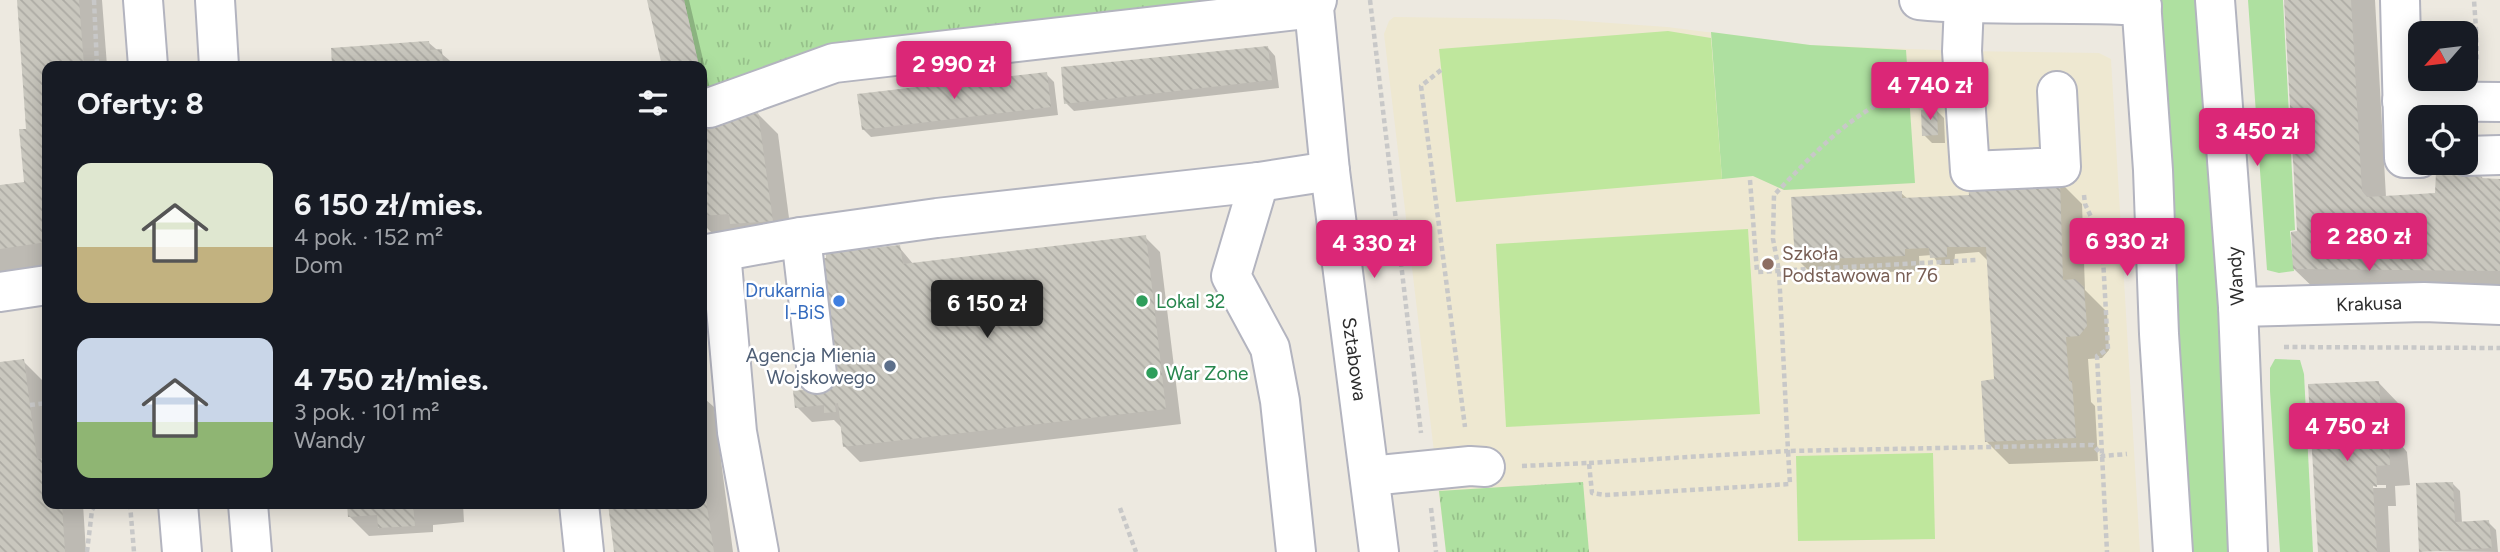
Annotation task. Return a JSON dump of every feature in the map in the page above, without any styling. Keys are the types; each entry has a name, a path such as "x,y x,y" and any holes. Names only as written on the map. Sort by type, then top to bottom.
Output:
{"street":[{"path":"143,0 148,61"},
{"path":"215,0 219,61"},
{"path":"1919,0 1964,4 2141,3 2153,170 2159,334 2173,552"},
{"name":"Wandy","path":"2215,0 2238,307 2248,552"},
{"path":"709,108 834,63 1316,4"},
{"name":"Sztabowa","path":"1316,4 1330,171 1379,552"},
{"path":"1964,4 1962,51 1970,171 2062,167 2057,91"},
{"path":"2401,16 2404,158 2408,158"},
{"path":"2402,101 2500,102"},
{"path":"2478,156 2500,155"},
{"path":"759,552 737,432 712,254 801,237 937,218 1259,182 1330,171"},
{"path":"1259,182 1231,276 1270,348 1280,401 1296,552"},
{"path":"801,237 817,374"},
{"path":"0,292 42,286"},
{"name":"Krakusa","path":"2238,307 2424,302 2500,305"},
{"path":"1370,476 1477,467"},
{"path":"178,509 182,552"},
{"path":"248,509 252,552"},
{"path":"580,509 584,552"}],"path":[{"path":"94,0 97,61"},
{"path":"1370,0 1426,470"},
{"path":"2401,16 2476,29 2474,0"},
{"path":"1441,70 1421,86 1477,467 1788,451 2094,445 2103,456"},
{"path":"1584,494 1790,484 1779,271 1773,239 1774,195 1819,148 1880,101 1913,90 1965,90"},
{"path":"1749,180 1752,249 1757,272 1976,260"},
{"path":"2102,240 2108,349 2097,356 2107,552"},
{"path":"2276,346 2295,349 2500,348"},
{"path":"30,405 42,404"},
{"path":"1589,463 1592,493"},
{"path":"1120,508 1136,552"},
{"path":"87,552 93,509"},
{"path":"130,509 134,552"}],"shaded area":[{"name":"Szkoła Podstawowa nr 76","path":"1394,17 1554,19 1667,27 1810,45 2099,53 2111,59 2140,552 1446,552 1384,34 1389,21"}],"green space":[{"path":"684,0 1248,0 707,98 707,61 698,61"},
{"path":"2153,0 2201,0 2236,552 2190,552"},
{"path":"2248,0 2283,0 2295,230 2290,231 2294,271 2279,273 2267,270"},
{"path":"1668,31 1711,38 1722,179 1456,202 1439,49"},
{"path":"1711,32 1810,45 1906,50 1915,183 1784,190 1753,176 1722,179"},
{"path":"1748,229 1760,414 1506,427 1496,244"},
{"path":"2275,359 2300,360 2304,374 2313,552 2280,552 2270,391 2270,368"},
{"path":"1933,453 1935,539 1798,541 1796,456"},
{"path":"1583,482 1589,552 1446,552 1439,491"}],"building":[{"path":"17,0 79,0 84,61 42,61 42,243 0,249 0,185 24,182 19,129 26,129"},
{"path":"647,0 684,0 698,61 661,61"},
{"path":"2284,0 2351,0 2362,191 2367,197 2435,193 2436,175 2481,175 2481,178 2500,179 2500,271 2293,269 2291,232 2297,231"},
{"path":"429,41 430,50 442,49 443,61 332,61 331,48"},
{"path":"1268,46 1272,80 1064,104 1061,67"},
{"path":"1047,72 1051,107 862,130 857,94"},
{"path":"1937,108 1938,135 1922,136 1921,110"},
{"path":"758,112 773,221 730,224 729,214 707,216 707,119"},
{"path":"2060,179 2063,280 2075,279 2084,287 2087,326 2079,336 2066,337 2076,438 1985,442 1981,381 1994,379 1986,247 1947,247 1947,257 1930,258 1929,248 1905,249 1905,256 1795,260 1791,197 1902,191 1902,198 1969,195 1968,184"},
{"path":"1146,235 1166,409 843,447 838,403 835,404 836,412 824,413 824,405 795,408 793,391 829,387 819,259 826,258 826,253 900,245 903,264"},
{"path":"24,359 37,459 42,458 42,509 62,509 65,552 0,552 0,362"},
{"path":"2379,381 2382,431 2388,430 2390,465 2376,466 2377,487 2373,486 2377,552 2318,552 2308,384"},
{"path":"2453,482 2455,522 2489,520 2492,548 2419,552 2416,483"},
{"path":"707,506 714,552 614,552 609,509 707,509"},
{"path":"347,509 413,509 415,526 378,528 377,515 348,517"}],"place":[{"name":"Szkoła Podstawowa nr 76","path":"1768,264"},
{"name":"Drukarnia I-BiS","path":"839,301"},
{"name":"Lokal 32","path":"1142,301"},
{"name":"Agencja Mienia Wojskowego","path":"890,366"},
{"name":"War Zone","path":"1152,373"}]}
